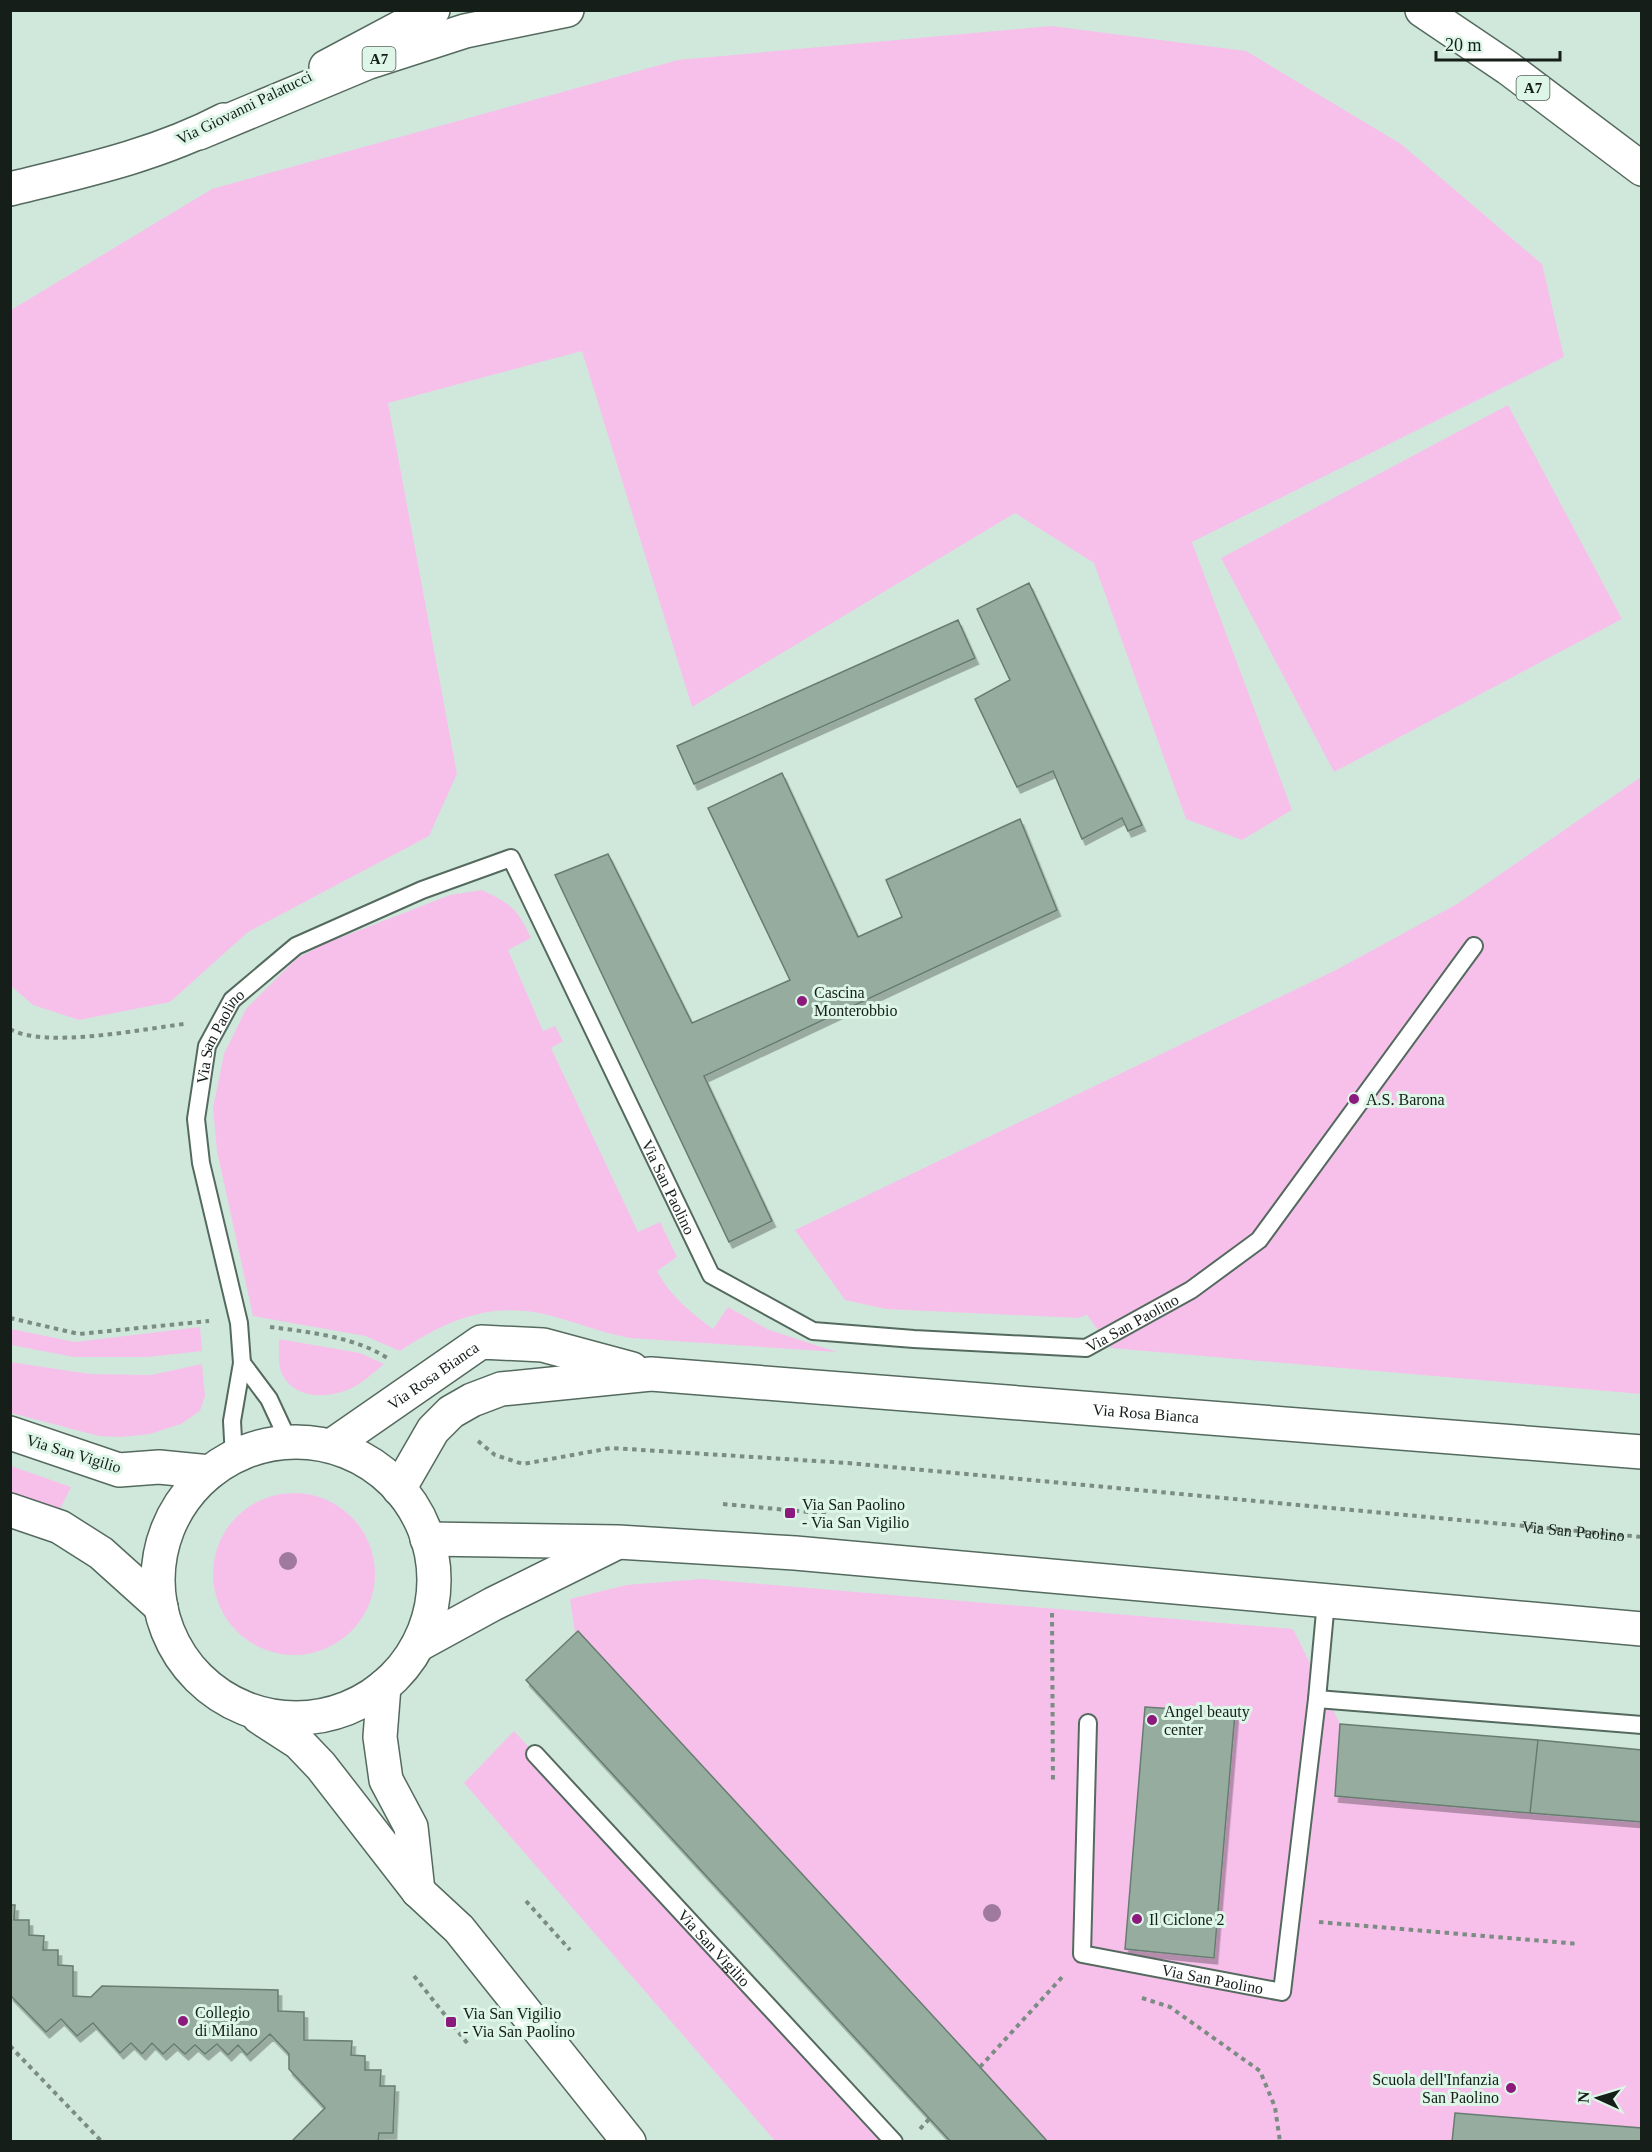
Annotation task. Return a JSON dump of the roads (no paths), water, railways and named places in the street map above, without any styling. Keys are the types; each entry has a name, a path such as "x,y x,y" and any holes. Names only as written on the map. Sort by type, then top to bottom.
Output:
{"main road":[{"name":"Via Giovanni Palatucci","path":"10,189 133,158 199,133 433,10"},
{"name":"A7","path":"199,133 369,62 465,31 567,10"},
{"name":"A7","path":"1422,10 1508,68 1641,169"},
{"name":"Via Rosa Bianca","path":"331,1446 481,1342 543,1345 651,1374"},
{"name":"Via Rosa Bianca","path":"399,1489 433,1430 452,1412 472,1400 501,1389 651,1374 1641,1452"},
{"name":"Via San Vigilio","path":"10,1433 119,1470 222,1465"},
{"name":"Via San Vigilio","path":"247,1710 282,1718 316,1718 349,1708 384,1686 403,1667 418,1645 428,1622 434,1588 427,1539 412,1506 399,1489 363,1460 331,1446 289,1442 255,1448 222,1465 186,1497 166,1535 158,1577 161,1607 173,1644 192,1672 218,1695 247,1710 299,1743 321,1766 418,1891 459,1929 629,2142"},
{"path":"10,1510 60,1527 101,1553 161,1607"},
{"path":"427,1539 618,1542 795,1552 1641,1629"},
{"path":"418,1645 493,1604 618,1542"},
{"path":"384,1686 380,1737 386,1780 411,1827 418,1891"}],"lane":[{"name":"Via San Paolino","path":"222,1465 242,1363 239,1323 201,1163 195,1119 207,1046 232,1000 296,946 422,891 511,858 711,1275 813,1331 914,1340 1086,1348 1191,1290 1259,1240 1474,946"},
{"path":"242,1363 269,1399 289,1442"},
{"name":"Via San Paolino","path":"1088,1723 1082,1954 1282,1992 1317,1699 1326,1601"},
{"path":"1317,1699 1641,1725"},
{"name":"Via San Vigilio","path":"535,1754 894,2142"}],"place":[{"name":"Cascina Monterobbio","path":"802,1001"},
{"name":"A.S. Barona","path":"1354,1099"},
{"name":"Via San Paolino - Via San Vigilio","path":"790,1513"},
{"name":"Angel beauty center","path":"1152,1720"},
{"name":"Il Ciclone 2","path":"1137,1919"},
{"name":"Collegio di Milano","path":"183,2021"},
{"name":"Via San Vigilio - Via San Paolino","path":"451,2022"},
{"name":"Scuola dell'Infanzia San Paolino","path":"1511,2088"}]}
